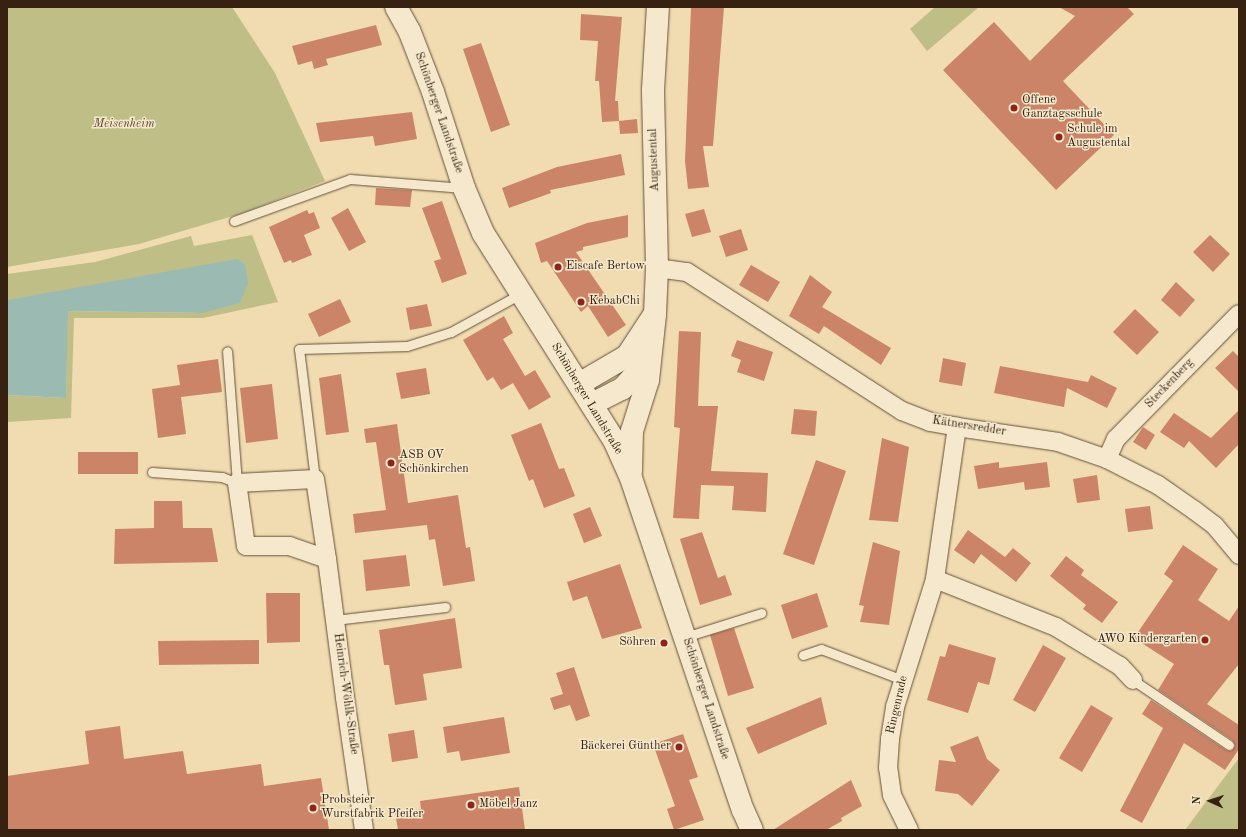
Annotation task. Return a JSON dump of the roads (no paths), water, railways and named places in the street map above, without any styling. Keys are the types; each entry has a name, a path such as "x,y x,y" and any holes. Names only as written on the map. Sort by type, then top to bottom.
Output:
{"main road":[{"name":"Schönberger Landstraße","path":"396,7 409,30 433,92 464,188 483,233 520,294 614,440 631,478 752,830"},
{"name":"Augustental","path":"631,478 632,431 652,355 658,268 653,90 658,7"},
{"name":"Augustental","path":"579,384 627,356 655,314"},
{"path":"592,404 622,389 636,377 652,355"}],"street":[{"name":"Kätnersredder","path":"658,268 687,272 902,411 930,422 1044,439 1107,459 1158,485 1194,510 1215,526 1239,555"},
{"name":"Steckenberg","path":"1107,459 1116,440 1239,314"},
{"name":"Ringenrade","path":"909,830 892,795 888,768 895,707 935,579 957,427"},
{"path":"315,479 237,483 246,546 290,546 327,559"},
{"name":"Heinrich-Wöhlk-Straße","path":"315,479 364,830"},
{"path":"935,579 1056,627 1120,666 1133,680"}],"lane":[{"path":"234,221 350,179 464,188"},
{"path":"315,479 299,349 407,346 451,332 520,294"},
{"path":"152,472 222,477 237,483 227,351"},
{"path":"335,620 445,607"},
{"path":"685,637 761,613"},
{"path":"803,655 821,649 903,680"},
{"path":"1133,680 1229,745"}],"water":[{"path":"237,259 245,264 248,283 240,303 202,313 68,311 66,398 7,395 7,300"}],"place":[{"name":"Offene Ganztagsschule","path":"1014,108"},
{"name":"Schule im Augustental","path":"1059,137"},
{"name":"Eiscafe Bertow","path":"558,267"},
{"name":"KebabChi","path":"581,302"},
{"name":"ASB OV Schönkirchen","path":"391,463"},
{"name":"AWO Kindergarten","path":"1205,640"},
{"name":"Söhren","path":"664,643"},
{"name":"Bäckerei Günther","path":"679,747"},
{"name":"Möbel Janz","path":"471,805"},
{"name":"Probsteier Wurstfabrik Pfeifer","path":"313,808"}],"park label":[{"name":"Meisenheim","path":"124,125"}]}
